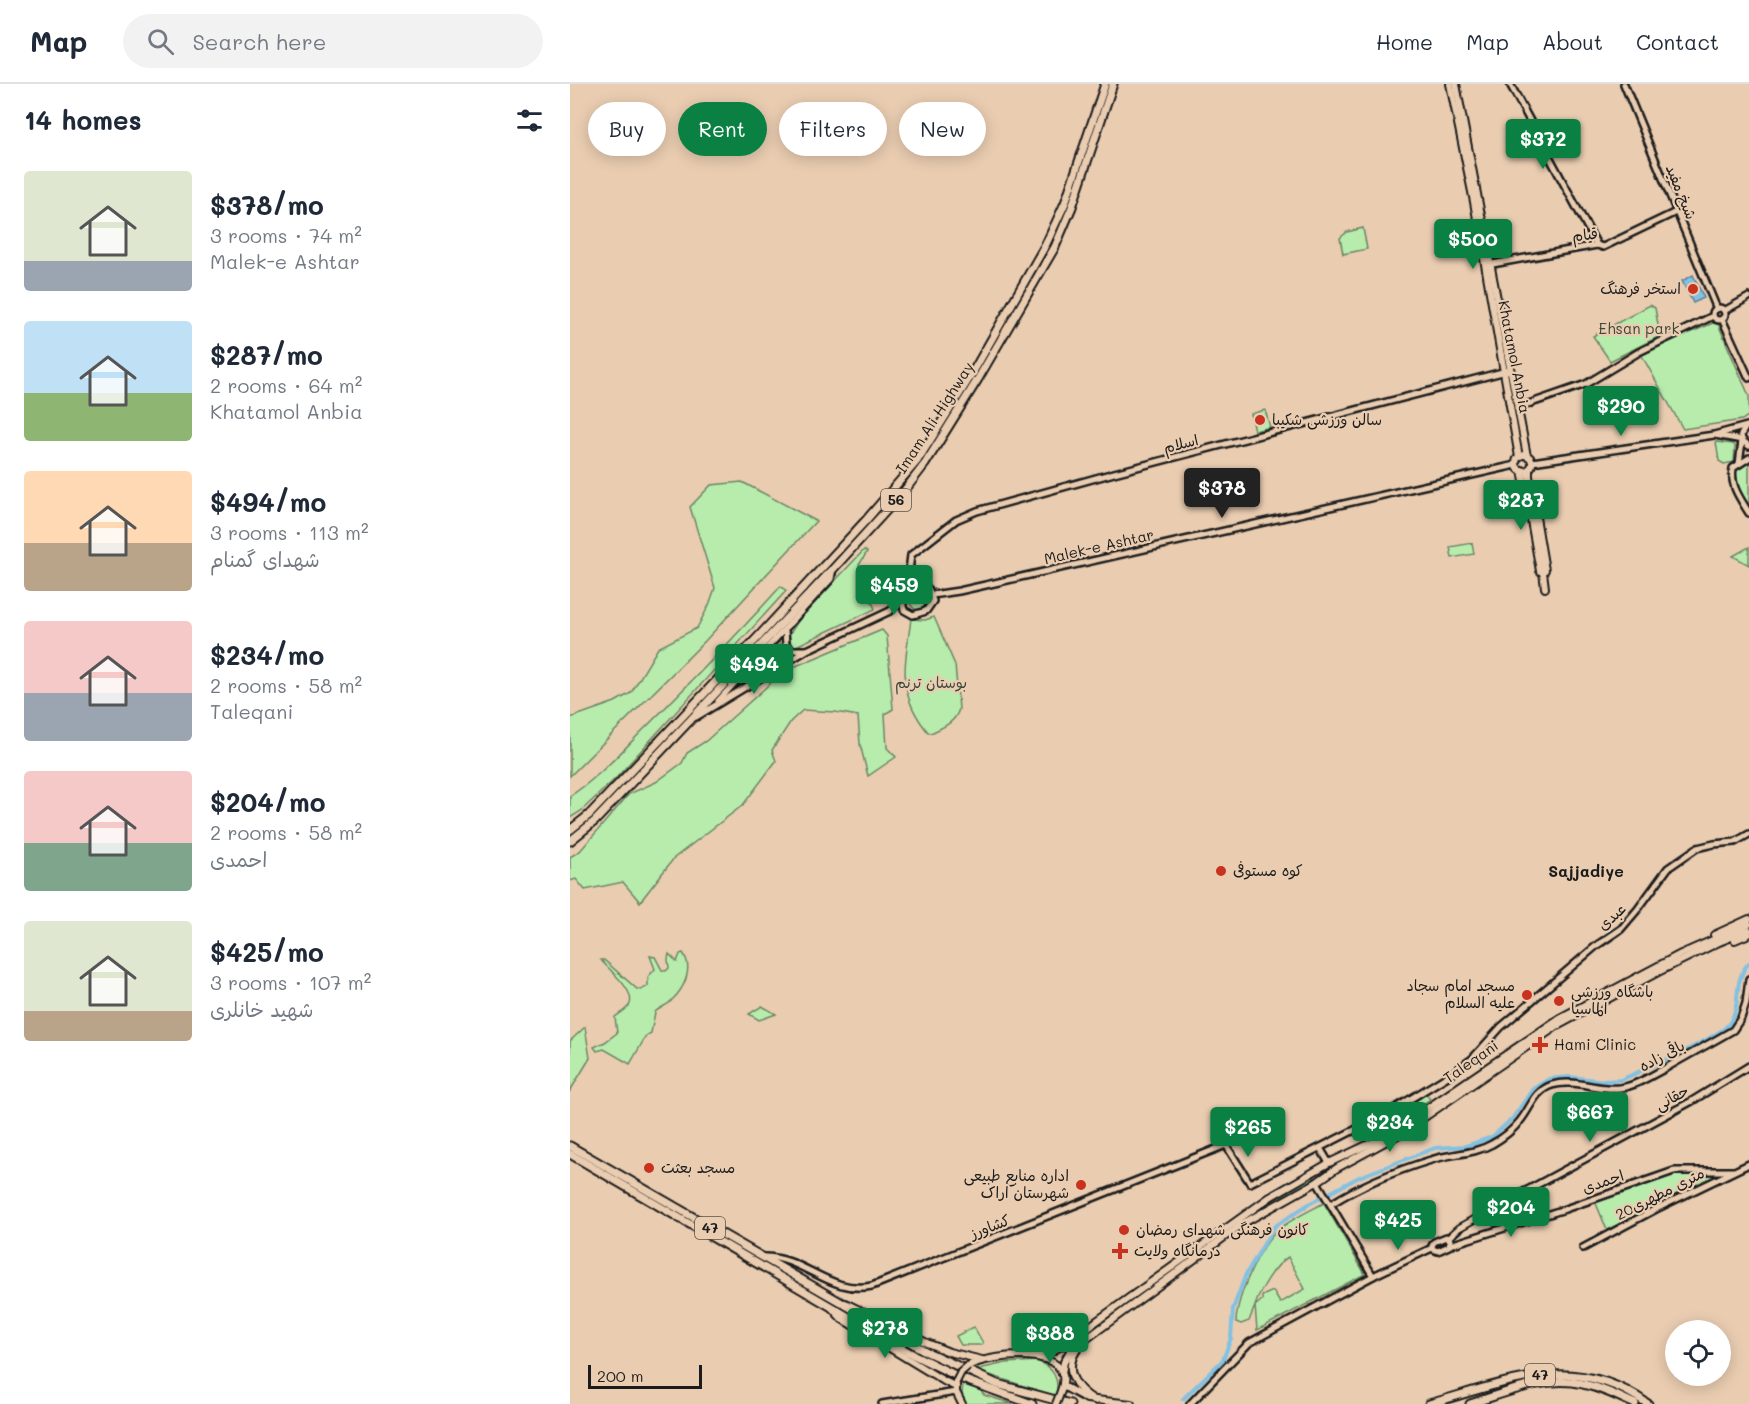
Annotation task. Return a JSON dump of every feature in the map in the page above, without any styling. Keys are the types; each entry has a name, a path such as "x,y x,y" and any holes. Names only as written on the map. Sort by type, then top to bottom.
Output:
{"highway":[{"name":"Imam Ali Highway","path":"570,830 589,815 759,636 917,461 970,376 1046,244 1065,203 1105,84"},
{"name":"Imam Ali Highway","path":"570,841 595,821 834,568 926,464 1054,247 1072,207 1113,84"},
{"name":"47","path":"570,1146 585,1151 761,1257 927,1352 963,1370 1013,1389 1070,1404"},
{"name":"47","path":"570,1154 912,1354 960,1378 1032,1404"},
{"name":"47","path":"1429,1404 1533,1376 1566,1373 1602,1380 1621,1387 1648,1404"},
{"name":"47","path":"1470,1404 1533,1386 1565,1382 1600,1388 1635,1404"},
{"path":"1467,1394 1476,1396 1470,1404"}],"main road":[{"name":"Khatamol Anbia","path":"1450,84 1488,265"},
{"name":"Khatamol Anbia","path":"1456,84 1507,371 1519,457"},
{"name":"Khatamol Anbia","path":"1507,371 1527,456"},
{"path":"1528,467 1516,465 1519,457 1527,456 1540,571 1543,572 1545,588"},
{"path":"1702,947 1721,931 1749,919"},
{"path":"1718,940 1749,924"},
{"path":"1718,940 1749,930"},
{"path":"1702,947 1749,934"},
{"name":"Taleqani","path":"982,1360 1036,1356 1057,1349 1270,1197 1329,1163 1394,1131 1565,1015 1718,940"},
{"name":"Taleqani","path":"1062,1388 1062,1373 1066,1358 1083,1340 1242,1224 1319,1185 1337,1168 1403,1132 1557,1026 1702,947"},
{"path":"1311,1174 1318,1176 1319,1185"},
{"path":"1270,1197 1269,1203 1276,1206"},
{"path":"836,1301 851,1304 934,1346 982,1360"},
{"path":"831,1308 842,1319 956,1386"},
{"path":"1083,1340 1073,1357 1072,1372 1079,1389 1096,1401"},
{"path":"1057,1349 1059,1356 1066,1358"},
{"path":"1036,1356 1052,1362 1062,1373"},
{"path":"962,1404 956,1386 962,1372 968,1366 982,1360"},
{"path":"1056,1404 1062,1388 1096,1401 1131,1404"}],"street":[{"path":"1510,84 1597,245"},
{"name":"شیخ مفید","path":"1624,84 1716,309"},
{"name":"قیام","path":"1488,265 1597,245 1603,247 1676,212"},
{"path":"1517,408 1586,384 1639,352 1713,316 1716,309 1724,311 1749,297"},
{"path":"1722,319 1725,316 1724,311"},
{"path":"1713,316 1717,320 1722,319"},
{"path":"1722,319 1749,378"},
{"name":"اسلام","path":"910,568 911,555 956,520 977,511 1507,371"},
{"path":"1528,467 1714,435 1748,426"},
{"path":"1738,464 1742,432 1748,426"},
{"path":"1714,435 1742,441 1749,446"},
{"path":"1749,458 1738,464 1732,474 1733,486 1749,513"},
{"name":"Malek-e Ashtar","path":"931,593 967,589 1516,465"},
{"path":"713,706 831,579 834,568"},
{"path":"890,611 915,615 924,613 932,604 931,593 910,568"},
{"path":"906,613 902,606 910,568"},
{"path":"690,720 807,650 890,611 905,596 918,588 931,593"},
{"path":"785,629 786,646 793,650 807,650"},
{"name":"عبدی","path":"1226,1145 1250,1183 1386,1114 1436,1085 1472,1059 1500,1027 1596,946 1621,929 1668,868 1697,848 1736,842 1749,834"},
{"name":"باقی زاده","path":"1330,1203 1384,1176 1433,1159 1461,1155 1490,1145 1509,1134 1522,1120 1532,1102 1544,1088 1565,1083 1605,1089 1622,1088 1635,1084 1684,1058 1733,1029 1741,1018 1746,1004 1749,979"},
{"name":"حقانی","path":"1432,1248 1435,1241 1444,1237 1448,1238 1459,1228 1494,1208 1692,1101 1749,1066"},
{"name":"کشاورز","path":"761,1257 773,1257 790,1262 850,1288 872,1286 1226,1145"},
{"path":"1320,1148 1329,1163"},
{"name":"20متری مطهری","path":"1583,1248 1647,1213 1749,1164"},
{"name":"احمدی","path":"1432,1248 1438,1251 1450,1245 1674,1172 1733,1171"},
{"path":"1319,1185 1373,1276"},
{"path":"1448,1238 1450,1245"},
{"path":"1190,1404 1252,1341 1373,1276 1432,1248"},
{"path":"882,1404 956,1386"}],"green space":[{"path":"1363,228 1367,249 1343,254 1340,238 1347,232"},
{"name":"Ehsan park","path":"1650,305 1655,308 1660,336 1610,361 1593,336"},
{"path":"1713,323 1718,324 1749,396 1749,415 1742,420 1683,429 1641,354"},
{"name":"سالن ورزشی شکیبا","path":"1265,410 1270,427 1255,431 1251,414"},
{"path":"1716,442 1735,446 1734,462 1724,464 1719,461"},
{"path":"1749,462 1749,507 1738,488 1736,473 1737,467"},
{"path":"742,482 816,521 705,641 570,776 570,718 615,702 631,693 658,648 697,628 715,588 690,507 711,485"},
{"path":"1472,543 1474,554 1452,558 1450,547"},
{"path":"1749,547 1749,565 1733,556"},
{"path":"864,550 867,552 859,565 859,572 875,609 794,647 789,635 800,618"},
{"path":"781,586 786,591 617,777 581,811 570,818 570,796 618,755"},
{"path":"919,592 925,595 928,601 925,607 919,610 913,607 910,601 913,595"},
{"name":"بوستان ترنم","path":"934,617 955,665 959,709 952,721 931,733 918,718 911,704 907,692 905,665 911,619 925,620"},
{"path":"882,630 887,636 893,709 885,714 887,748 896,757 868,776 860,744 858,716 803,710 791,721 772,750 776,761 743,805 674,858 640,902 623,882 585,890 576,879 570,881 570,857 580,851 629,794 656,782 682,763 687,753 706,741 784,671"},
{"path":"779,641 779,650 788,657 728,693"},
{"path":"683,953 688,966 683,985 669,1003 655,1012 651,1033 646,1036 630,1064 604,1049 597,1051 594,1047 617,1033 615,1017 629,1006 631,999 625,987 601,960 641,990 648,986 648,977 655,969 650,956 655,957 662,970 666,971 669,968 669,954 677,962 680,954"},
{"path":"762,1006 776,1014 759,1020 749,1014"},
{"path":"585,1027 590,1058 570,1091 570,1041"},
{"path":"1426,1094 1430,1099 1388,1129 1366,1130 1390,1119"},
{"path":"1710,1173 1715,1176 1607,1230 1595,1201 1673,1174"},
{"path":"1314,1176 1315,1180 1273,1204 1271,1202 1278,1195"},
{"path":"1324,1203 1365,1274 1257,1330 1255,1306 1249,1321 1241,1324 1236,1322 1240,1299 1250,1272 1271,1237 1295,1218","holes":["1288,1257 1305,1289 1280,1303 1273,1291 1262,1296 1262,1300 1255,1306 1273,1272"]},
{"path":"974,1327 983,1343 981,1345 961,1345 956,1336"},
{"path":"1037,1361 1051,1370 1054,1375 1057,1385 1055,1396 974,1370 1006,1363"},
{"path":"963,1383 980,1390 984,1395 1013,1404 965,1404 962,1394"}],"water":[{"name":"استخر فرهنگ","path":"1693,275 1704,298 1693,303 1682,281"}],"waterway":[{"path":"1183,1399 1223,1360 1231,1338 1233,1309 1246,1274 1274,1227 1309,1204 1359,1177 1435,1148 1466,1146 1492,1137 1513,1118 1533,1089 1549,1079 1569,1077 1606,1081 1621,1080 1710,1038 1722,1031 1733,1017 1740,978 1749,963"}],"place":[{"name":"استخر فرهنگ","path":"1693,289"},
{"name":"سالن ورزشی شکیبا","path":"1260,420"},
{"name":"کوه مستوفی","path":"1221,871"},
{"name":"مسجد امام سجاد علیه السلام","path":"1527,995"},
{"name":"باشگاه ورزشی الماسیا","path":"1559,1001"},
{"name":"Hami Clinic","path":"1540,1045"},
{"name":"مسجد بعثت","path":"649,1168"},
{"name":"اداره منابع طبیعی شهرستان اراک","path":"1081,1185"},
{"name":"کانون فرهنگی شهدای رمضان","path":"1124,1230"},
{"name":"درمانگاه ولایت","path":"1120,1251"}],"district":[{"name":"Sajjadiye","path":"1586,871"}]}
